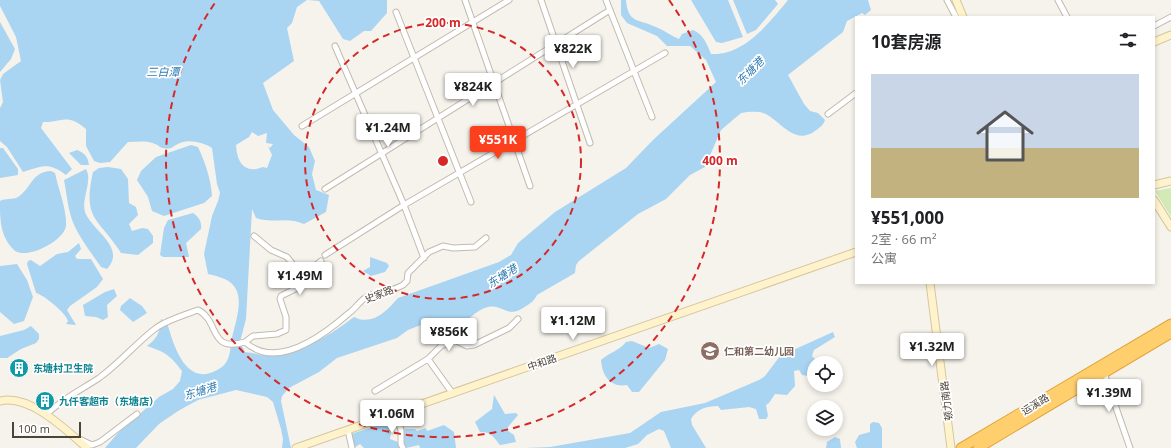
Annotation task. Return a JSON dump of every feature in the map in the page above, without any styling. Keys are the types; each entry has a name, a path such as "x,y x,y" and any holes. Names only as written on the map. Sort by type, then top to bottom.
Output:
{"highway":[{"name":"运溪路","path":"961,448 1171,324"},
{"name":"运溪路","path":"978,448 1171,333"}],"street":[{"path":"465,0 530,186"},
{"path":"302,126 509,0"},
{"path":"541,0 590,143"},
{"path":"606,0 652,117"},
{"path":"947,0 955,16"},
{"path":"956,0 962,16"},
{"path":"1058,0 1066,16"},
{"path":"325,189 495,84 610,10"},
{"path":"396,12 471,202"},
{"path":"1155,25 1171,17"},
{"path":"1155,42 1171,35"},
{"path":"335,46 404,205 424,258"},
{"path":"325,255 404,205 665,54"},
{"path":"828,114 855,94"},
{"path":"1155,185 1171,181"},
{"path":"1155,202 1171,227"},
{"path":"47,414 57,404 99,378 123,360 157,327 191,312 198,310 204,313 217,339 225,344 246,342 253,336 277,334 286,330 286,317 280,299 281,296 299,287 300,275 287,257 271,250 254,236"},
{"name":"史家路","path":"246,342 252,348 270,353 289,350 309,342 350,313 365,298 403,285 407,281 408,273 429,252 443,246 453,248 475,247 486,238"},
{"name":"中和路","path":"296,448 855,252"},
{"path":"300,275 308,272 321,261"},
{"name":"顿力南路","path":"930,284 951,448"},
{"path":"375,391 428,359 441,346 455,340 467,346 474,345 510,328 518,319"},
{"path":"428,359 452,394"},
{"path":"1104,373 1130,448"},
{"path":"0,401 14,400 47,414 87,448"},
{"path":"395,413 401,430 401,444 403,448"},
{"path":"74,437 92,445 100,442 137,414"},
{"path":"348,430 352,448"},
{"path":"74,437 82,448"}],"green space":[{"path":"1171,188 1171,217 1155,191"}],"water":[{"path":"0,0 307,0 297,7 292,23 287,28 294,61 263,83 273,110 294,135 309,147 315,161 312,174 316,190 329,195 326,212 304,224 286,220 262,220 256,218 252,209 246,319 240,342 245,352 270,355 283,354 305,347 336,330 354,317 367,320 373,319 384,313 398,298 499,262 511,255 518,243 555,212 626,168 653,140 716,82 706,60 690,46 667,46 657,36 627,23 621,15 621,0 626,0 629,13 635,20 659,28 679,39 682,34 693,30 704,40 711,54 734,50 745,44 764,28 788,0 868,0 871,10 865,15 862,13 847,21 843,32 788,75 804,104 810,111 818,113 825,120 815,131 807,135 800,136 786,130 763,113 741,113 721,130 705,167 690,175 666,199 638,214 579,261 576,265 575,273 537,295 532,302 520,310 510,312 498,308 488,307 475,313 457,327 436,319 408,330 397,338 337,358 319,372 289,388 282,396 281,401 291,448 282,448 283,439 273,402 267,397 236,390 198,400 178,411 159,424 136,448 105,448 118,433 159,397 173,389 180,381 182,371 174,361 163,352 147,346 157,335 160,328 161,319 167,322 179,356 190,370 198,373 211,373 223,366 227,361 239,304 237,290 231,283 208,274 204,254 212,216 220,193 217,184 212,148 201,143 192,142 184,142 169,148 162,148 149,142 128,142 110,162 100,163 94,161 86,146 86,129 80,124 70,120 43,122 41,128 72,169 66,175 54,168 45,166 23,172 7,147 0,141 0,108 3,102 0,80 3,74 21,61 16,37 0,6","holes":["252,132 258,136 267,133 266,143 273,144 270,148 268,146 272,155 267,168 247,168 240,162 236,145 249,137"]},
{"path":"308,0 387,0 387,13 371,31 364,31 350,41 343,39 319,1"},
{"path":"691,0 728,0 743,37 722,43 716,42"},
{"path":"733,0 775,0 778,4 756,30 747,34"},
{"path":"0,22 15,49 11,59 0,72"},
{"path":"191,145 198,147 203,159 209,177 212,196 204,203 164,216 152,211 148,197 137,180 141,171 156,157"},
{"path":"0,148 3,148 18,169 18,175 0,178"},
{"path":"77,150 86,156 89,165 81,165 69,153"},
{"path":"108,167 121,169 128,179 129,203 136,207 138,215 129,224 132,231 142,228 148,229 153,236 153,243 138,255 121,253 95,218 91,210 90,188 93,172 99,168"},
{"path":"86,169 88,174 88,184 84,201 85,212 111,246 113,253 112,261 107,269 101,267 84,242 75,227 69,210 64,180"},
{"path":"51,171 55,173 64,206 66,225 64,231 60,237 53,242 36,251 20,253 9,245 3,233 0,201 18,197 23,193 35,177 44,172"},
{"path":"193,213 200,220 201,229 186,243 189,257 163,257 160,255 164,228 168,220"},
{"path":"79,243 81,249 75,256 77,259 91,259 103,279 97,287 70,306 67,310 76,325 66,324 68,321 59,309 40,294 36,293 27,264 28,261 31,260 40,266 57,254 68,252"},
{"path":"370,257 387,263 389,266 385,272 371,276 363,271 370,267"},
{"path":"17,264 27,280 33,297 24,321 14,324 0,312 0,266"},
{"path":"114,289 117,296 107,305 108,317 103,320 96,317 85,316 83,305 105,292"},
{"path":"130,298 142,306 147,313 133,322 120,310 121,306"},
{"path":"31,326 39,334 39,339 36,343 21,349 7,358 0,358 0,336 24,330"},
{"path":"833,332 835,337 814,350 812,356 807,356 807,376 802,375 799,370 794,371 795,386 787,395 775,394 766,405 768,416 766,419 759,419 756,409 749,407 721,410 718,406 714,406 706,407 696,413 691,419 692,425 706,448 671,448 664,431 659,429 647,435 638,444 625,448 525,448 550,447 630,433 661,412 705,403 759,380 765,376 780,356"},
{"path":"632,341 649,348 659,344 668,349 665,360 639,392 632,392 627,385 616,384 608,379 603,371 601,360 626,342"},
{"path":"494,395 505,414 516,413 518,415 508,427 508,431 514,435 516,442 500,445 494,437 486,432 480,432 475,422 492,409"},
{"path":"388,422 391,431 390,439 398,442 400,448 364,448 360,444 354,448 351,434"},
{"path":"873,422 879,423 882,428 882,448 857,448 855,442 859,435 870,432 870,424"},
{"path":"444,425 454,432 456,448 420,448 419,445 406,448 403,443 402,434 405,429 415,429 417,431 426,428 427,431"},
{"path":"835,437 840,439 841,448 826,448 827,442"}],"place":[{"name":"仁和第二幼儿园","path":"710,351"},
{"name":"东塘村卫生院","path":"19,368"},
{"name":"九仟客超市（东塘店）","path":"45,401"}],"water label":[{"name":"东塘港","path":"750,71"},
{"name":"三白潭","path":"163,72"},
{"name":"东塘港","path":"502,276"},
{"name":"东塘港","path":"200,391"}]}
